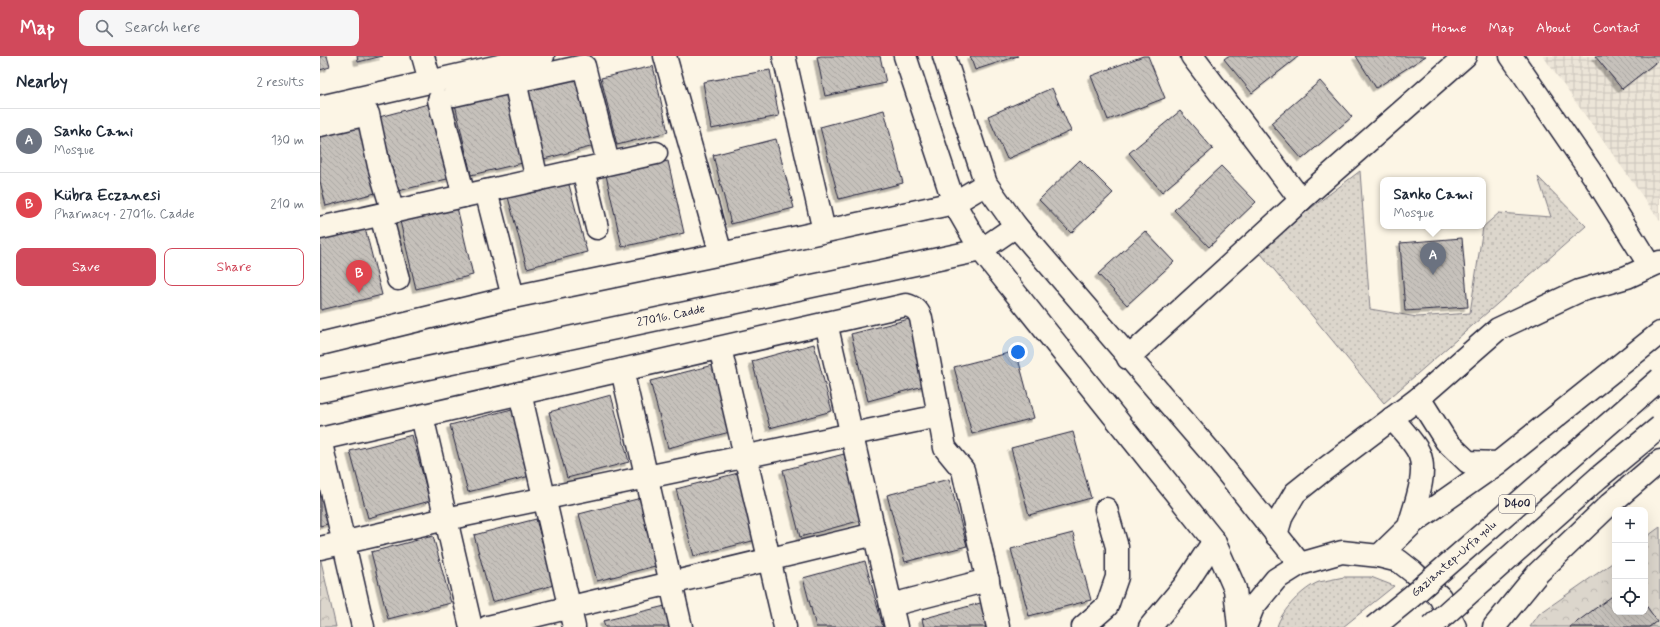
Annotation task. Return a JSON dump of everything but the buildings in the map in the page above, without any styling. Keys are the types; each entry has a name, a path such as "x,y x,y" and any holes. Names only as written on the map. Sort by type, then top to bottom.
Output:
{"main road":[{"path":"423,56 441,92 464,196"},
{"path":"513,72 543,56"},
{"path":"665,56 721,254"},
{"path":"784,56 824,231"},
{"path":"905,56 954,203 981,250 1214,541 1235,589 1239,627"},
{"path":"944,56 986,184 1016,226 1128,358 1214,456 1300,564"},
{"path":"1192,56 1301,200"},
{"path":"1128,358 1301,200 1466,56"},
{"path":"1276,535 1282,515 1295,493 1419,398 1498,329 1579,292 1627,276 1655,264 1511,56"},
{"path":"320,106 441,92 513,72 584,66 608,163"},
{"path":"513,72 537,180"},
{"path":"320,125 368,114 379,166 398,279"},
{"path":"320,228 656,153"},
{"path":"583,169 597,228"},
{"path":"320,344 513,297 721,254 954,203 986,184"},
{"path":"486,191 513,297"},
{"name":"27016. Cadde","path":"320,391 981,250 1016,226"},
{"path":"363,627 320,439 906,305 912,306 917,310 921,318 945,448 963,470 998,627"},
{"path":"826,323 896,627"},
{"path":"1379,556 1409,526 1498,463 1660,333"},
{"path":"720,348 785,627"},
{"path":"622,370 681,627"},
{"name":"Gaziantep-Urfa yolu","path":"1374,627 1412,596 1660,380"},
{"path":"520,394 572,617"},
{"path":"1419,398 1446,441 1468,462 1498,463"},
{"path":"422,416 471,627"},
{"path":"320,548 544,499 939,416"},
{"path":"1392,418 1419,452 1421,460 1423,474 1409,526"},
{"name":"D400","path":"1431,627 1598,478 1660,427"},
{"path":"1494,627 1538,573 1610,504 1660,462"},
{"path":"1083,627 1107,606 1117,577 1117,547 1106,509"},
{"path":"488,627 572,617 671,583 875,534"},
{"path":"1150,627 1185,585 1214,541"},
{"path":"1245,627 1253,607 1276,579 1300,564 1342,552 1379,556 1399,561 1440,597 1455,627"},
{"path":"891,605 988,580"}],"shaded area":[{"path":"1543,56 1660,56 1660,221"}],"green space":[{"path":"1360,171 1370,309 1417,317 1470,313 1483,229 1486,229 1486,224 1499,213 1551,217 1538,177 1586,226 1384,403 1257,249"},
{"path":"1660,527 1660,627 1530,627 1539,614 1612,563 1612,615 1648,615 1648,536"},
{"path":"321,561 336,627 320,627"},
{"path":"1344,577 1371,577 1394,586 1343,627 1277,627 1288,607 1306,589 1319,582"}],"place":[{"name":"Sanko Cami","path":"1433,275"},
{"name":"Kübra Eczanesi","path":"359,293"}]}
